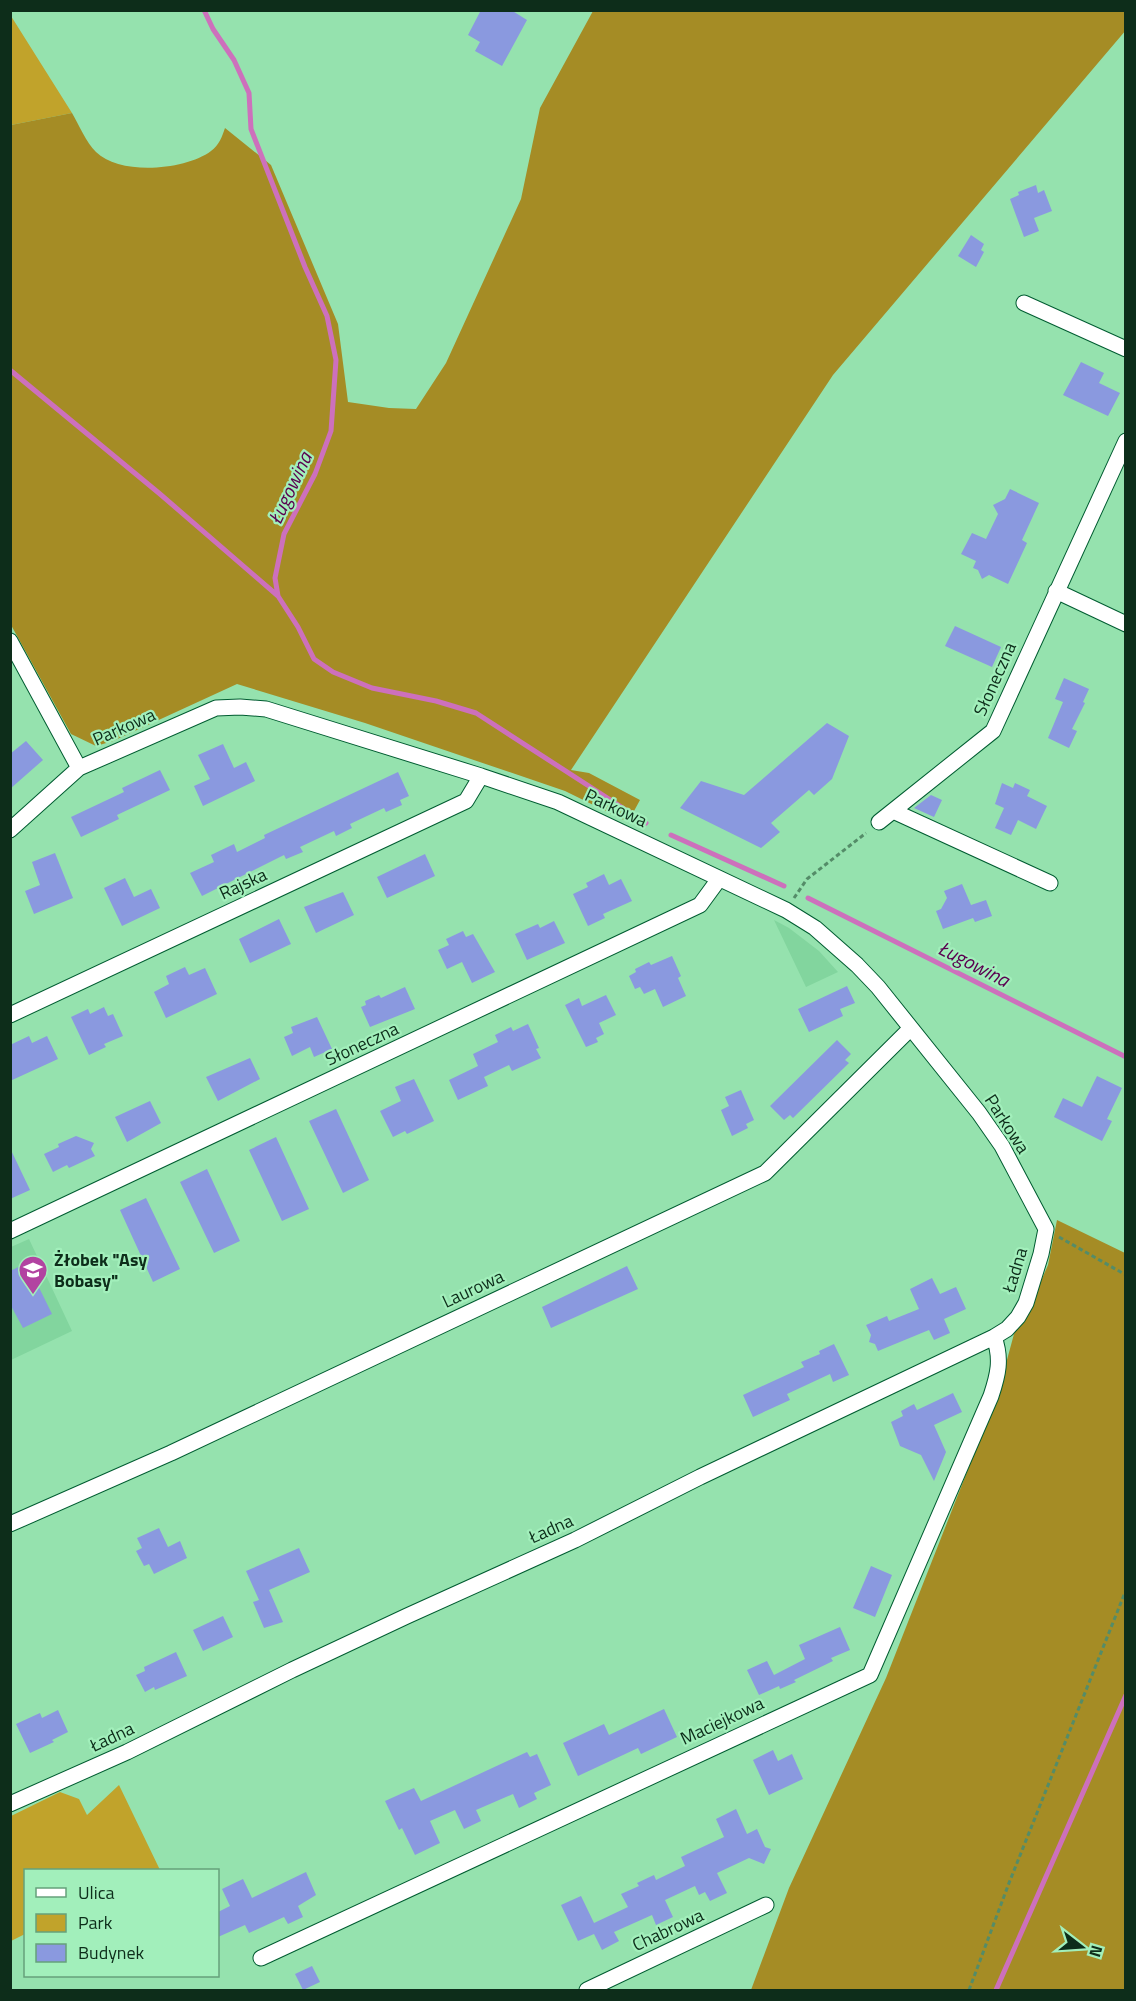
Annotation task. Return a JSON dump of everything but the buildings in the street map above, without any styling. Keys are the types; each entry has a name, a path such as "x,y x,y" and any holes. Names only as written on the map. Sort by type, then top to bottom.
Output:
{"street":[{"path":"1024,303 1125,349"},
{"name":"Słoneczna","path":"879,822 993,731 1125,441"},
{"path":"1056,591 1125,624"},
{"name":"Parkowa","path":"10,641 79,768 216,708 266,709 558,802 786,910 815,928 878,987 979,1113 1002,1146 1046,1229"},
{"path":"10,830 79,768"},
{"name":"Rajska","path":"10,1016 466,801 481,776"},
{"path":"893,811 1050,883"},
{"name":"Słoneczna","path":"10,1231 700,905 719,879"},
{"name":"Laurowa","path":"10,1524 171,1453 765,1173 910,1029"},
{"name":"Ładna","path":"10,1804 127,1752 292,1670 575,1540 700,1477 994,1337 1007,1329 1026,1303 1046,1229"},
{"name":"Maciejkowa","path":"261,1958 870,1675 998,1377 999,1350 994,1337"},
{"name":"Chabrowa","path":"587,1990 766,1905"}],"path":[{"path":"786,910 807,879 879,822"},
{"path":"1046,1229 1125,1275"},
{"path":"969,1990 1125,1590"}],"shaded area":[{"path":"1125,10 1126,30 833,375 571,770 589,773 640,800 628,822 565,791 365,723 237,684 113,741 96,746 71,734 11,625 11,125 72,113 92,148 107,160 121,165 153,168 186,163 211,151 225,128 271,165 338,324 348,402 416,409 446,363 521,199 540,108 593,11"},
{"path":"774,920 789,928 819,951 838,972 806,987"},
{"path":"1057,1220 1125,1253 1125,1990 751,1990 789,1888 886,1678 998,1393 1014,1334 1048,1265"},
{"name":"Żłobek \"Asy Bobasy\"","path":"29,1239 72,1331 11,1360 11,1247"}],"green space":[{"path":"11,16 72,113 11,125"},
{"path":"119,1785 160,1869 24,1869 24,1934 11,1941 11,1816 60,1792 79,1799 87,1815"}],"waterway":[{"name":"Ługowina","path":"204,10 213,29 234,60 249,93 251,129 305,267 327,316 336,360 331,431 315,474 284,534 275,578 278,596 298,627 314,659 333,672 372,688 436,701 476,713 646,823"},
{"path":"10,370 160,494 278,596"},
{"name":"Ługowina","path":"671,835 784,886"},
{"name":"Ługowina","path":"808,898 1126,1057"},
{"path":"996,1990 1126,1695"}],"place":[{"name":"Żłobek \"Asy Bobasy\"","path":"33,1296"}]}
